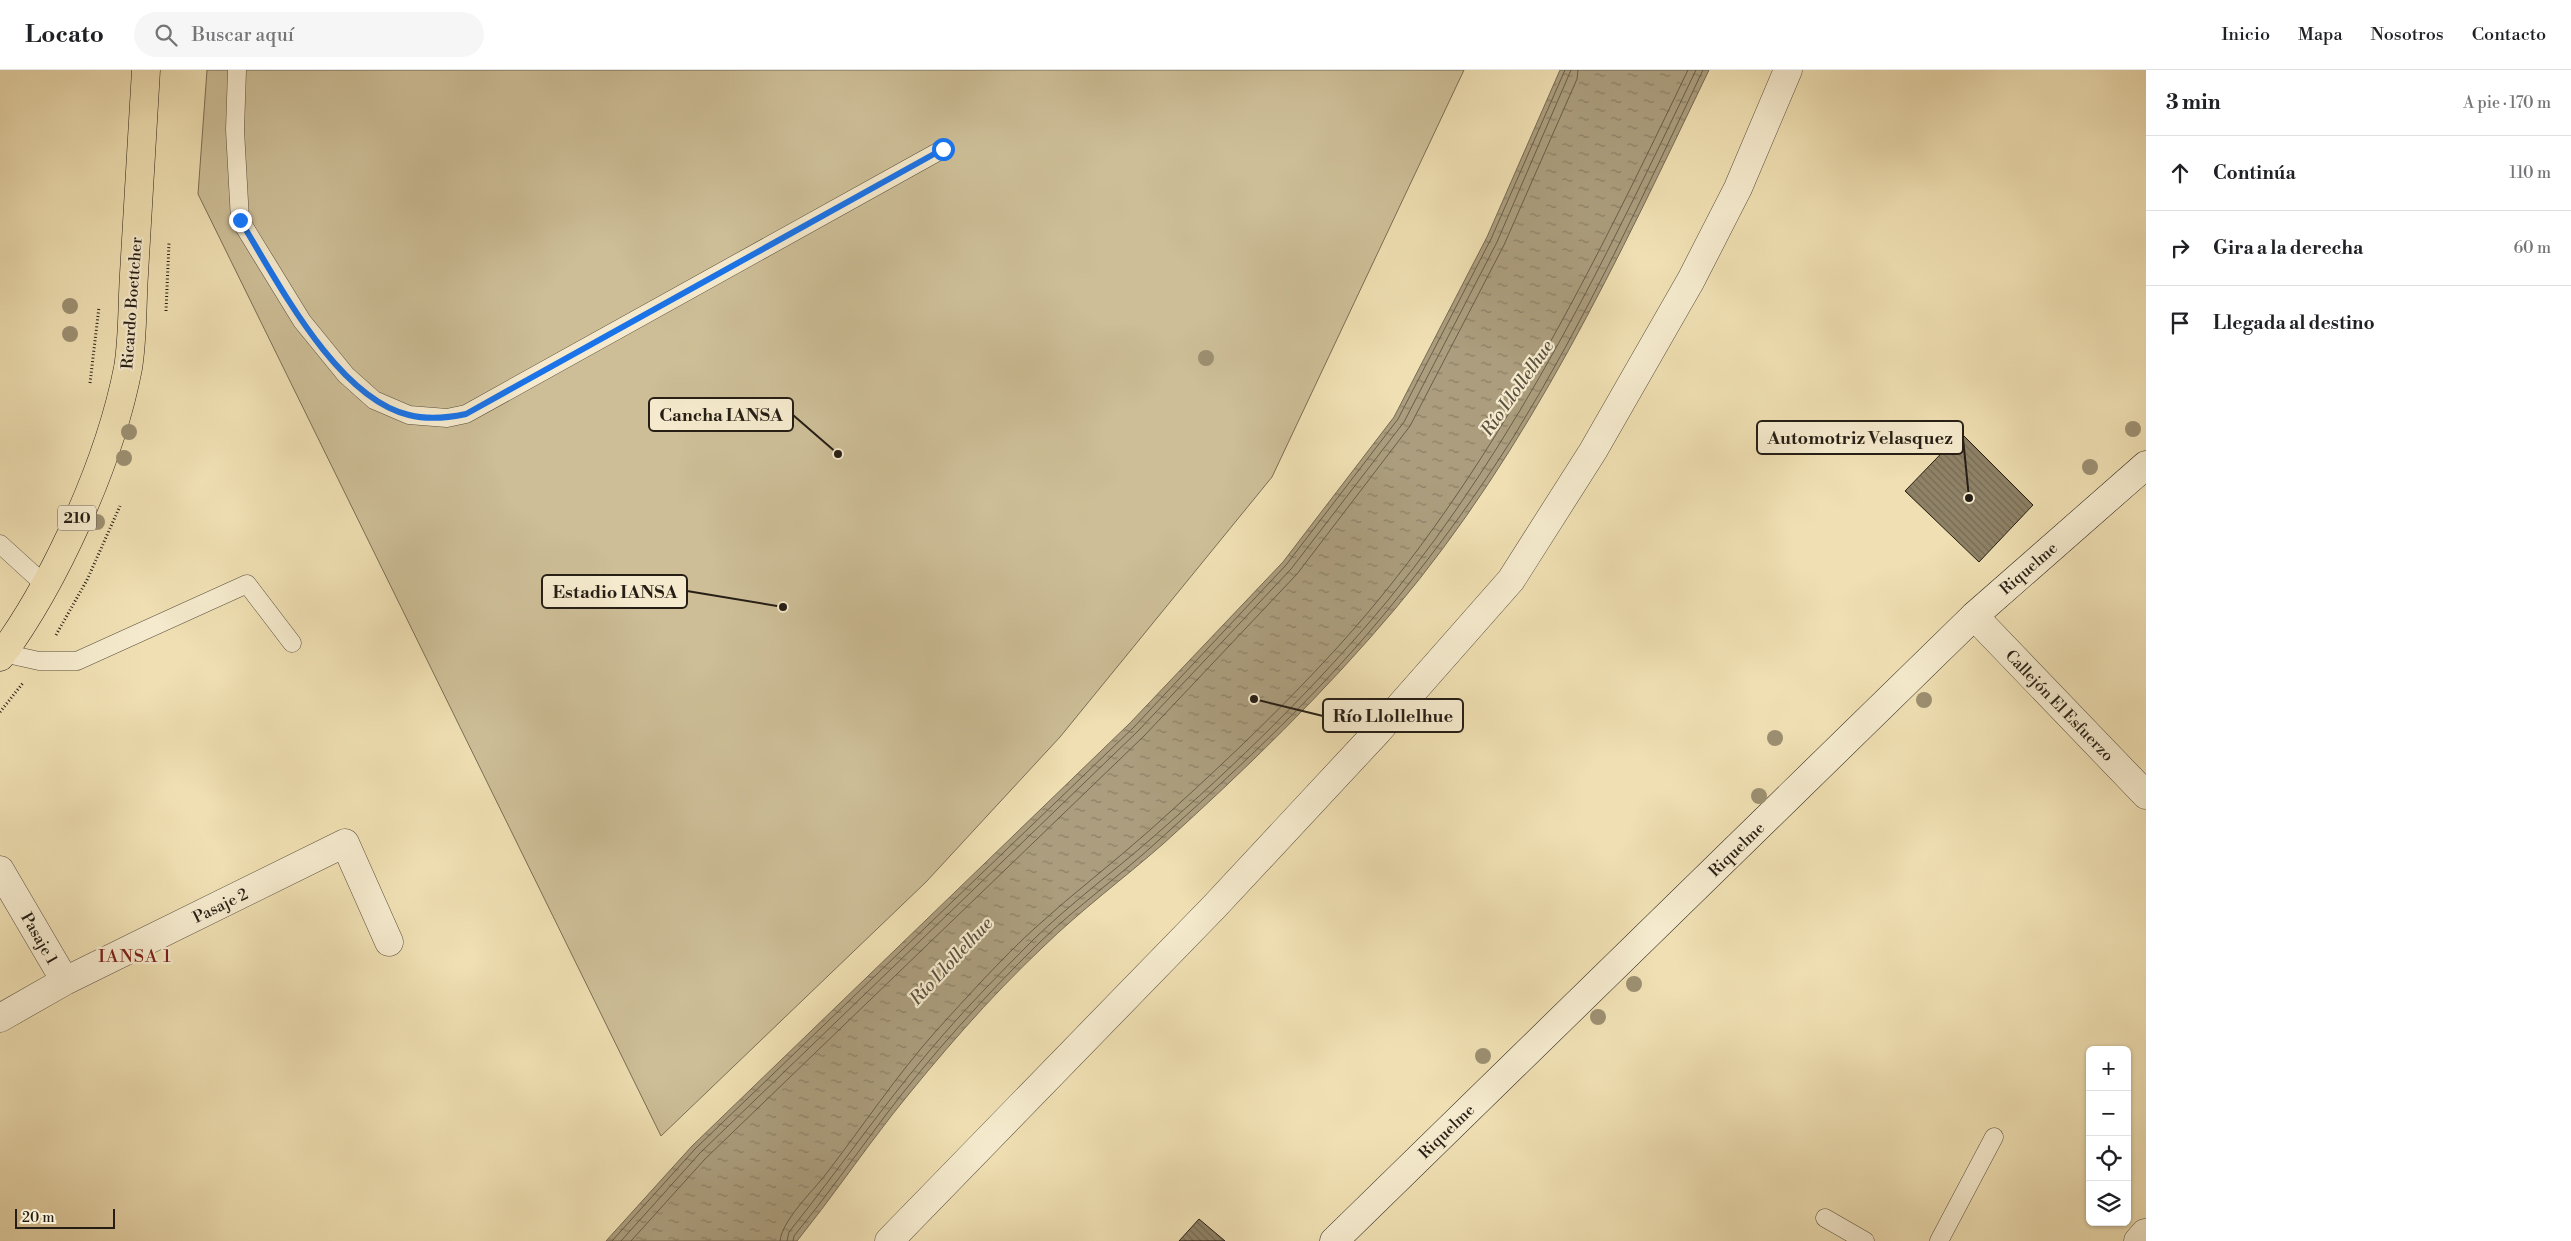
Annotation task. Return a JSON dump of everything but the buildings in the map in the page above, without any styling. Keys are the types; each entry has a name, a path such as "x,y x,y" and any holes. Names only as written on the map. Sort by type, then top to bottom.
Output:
{"main road":[{"name":"Ricardo Boettcher","path":"2,655 45,585 71,533 94,479 113,424 128,367 146,70"}],"street":[{"path":"889,1241 1214,907 1378,731 1511,580 1592,451 1691,280 1738,188 1788,70"},
{"name":"Riquelme","path":"1334,1241 1974,616 2146,465"},
{"name":"Callejón El Esfuerzo","path":"1974,616 2146,795"},
{"name":"Pasaje 2","path":"0,1018 64,981 344,843 389,942"},
{"name":"Pasaje 1","path":"0,870 64,981"}],"lane":[{"path":"237,70 235,130 240,220 302,321 359,389 391,409 409,415 428,418 466,414 943,149"},
{"path":"0,544 45,585"},
{"path":"2,655 39,661 77,661 247,584 292,642"},
{"path":"1939,1241 1994,1137"},
{"path":"1825,1218 1865,1241"}],"path":[{"path":"89,390 96,346 100,297"}],"shaded area":[{"path":"207,70 1464,70 1272,477 1060,737 926,882 661,1136 198,194"}],"water":[{"path":"1560,70 1709,70 1606,281 1530,417 1488,484 1444,548 1395,609 1312,701 1224,788 1163,844 1057,933 1003,987 965,1028 910,1093 797,1241 606,1241 692,1146 1130,723 1283,562 1394,417 1487,237"}],"place":[{"name":"Cancha IANSA","path":"838,454"},
{"name":"Automotriz Velasquez","path":"1969,498"},
{"name":"Estadio IANSA","path":"783,607"},
{"name":"Río Llollelhue","path":"1254,699"}],"district":[{"name":"IANSA 1","path":"135,956"}],"route":[{"path":"240,220 302,321 359,389 391,409 409,415 447,418 466,414 943,149"}]}
